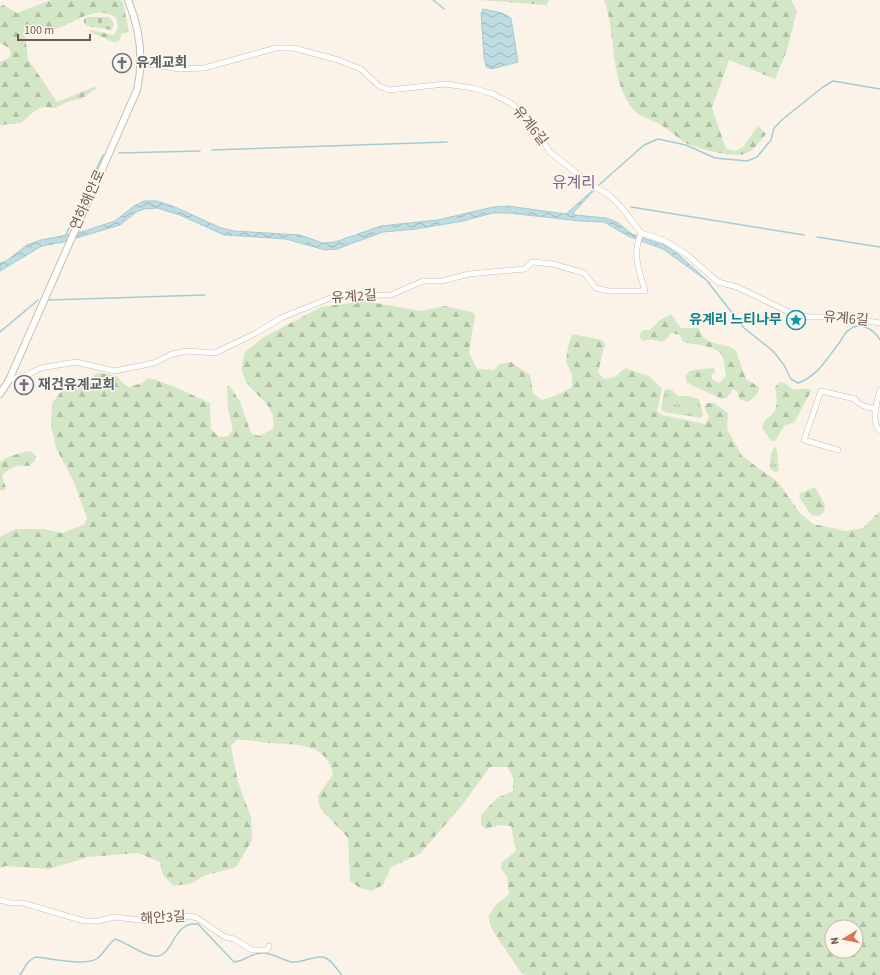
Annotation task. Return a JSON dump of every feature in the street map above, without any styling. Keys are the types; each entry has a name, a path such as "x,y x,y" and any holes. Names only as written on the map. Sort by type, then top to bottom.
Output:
{"street":[{"name":"연하해안로","path":"0,394 9,380 134,98 139,80 141,63 138,28 128,0"},
{"name":"유계6길","path":"141,63 180,68 204,68 276,48 294,48 338,60 361,69 378,86 389,90 445,84 473,88 493,94 512,104 534,126 550,152 590,184 609,195 622,208 641,233 663,240 686,254 718,282 737,287 793,314 810,317 842,317 880,322"},
{"name":"유계2길","path":"9,380 29,374 41,368 76,362 114,371 154,363 172,354 187,351 215,353 256,333 283,317 334,296 391,295 423,282 442,281 469,274 525,269 532,262 553,264 584,273 596,288 609,291 645,291 638,269 636,245 641,233"},
{"path":"880,390 875,424 880,431"},
{"path":"838,450 804,440 821,391 855,399 857,403 876,409"},
{"name":"해안3길","path":"0,900 10,903 23,903 84,921 98,921 114,916 149,921 190,916 197,918 225,937 234,939 252,950 267,950 269,946"}],"green space":[{"path":"51,0 120,0 123,2 129,32 122,33 119,41 113,42 90,32 91,30 114,35 118,27 116,18 108,14 100,13 84,16 53,30 25,35 28,59 57,102 94,87 97,88 81,99 70,101 55,108 42,107 33,112 21,123 0,125 0,62 9,58 11,53 9,48 0,43 0,6 3,5 17,13"},
{"path":"479,0 549,0 547,5"},
{"path":"604,0 791,0 797,11 787,50 775,79 729,60 712,108 726,149 735,151 743,147 758,126 766,134 755,147 742,155 718,153 701,148 684,142 658,123 641,116 634,111 624,95 619,82 608,13"},
{"path":"88,17 109,17 114,23 112,30 87,26 84,23 84,19"},
{"path":"365,301 421,311 445,306 472,312 475,315 469,352 477,369 494,370 500,364 511,362 530,375 533,393 542,400 557,395 572,387 572,375 566,362 568,346 572,334 602,340 605,344 598,372 604,379 615,377 625,368 649,376 662,389 657,411 662,415 705,424 709,417 704,407 707,403 714,403 728,413 727,429 742,456 778,482 800,513 813,524 846,531 863,528 880,511 880,975 525,975 520,971 493,931 488,917 495,906 509,894 507,877 501,868 502,862 516,851 511,826 499,825 486,829 481,825 481,815 497,798 513,791 513,778 508,767 490,767 463,804 420,854 391,867 383,885 372,891 360,888 350,881 348,838 320,808 318,796 333,774 324,756 309,747 300,745 245,740 236,740 231,746 238,782 251,817 252,840 236,867 203,876 193,883 174,886 163,875 160,862 138,853 88,857 49,869 6,866 0,868 0,537 15,529 43,529 62,533 85,524 87,518 73,480 56,448 51,425 52,403 61,392 91,382 94,375 100,373 117,376 129,387 142,383 148,378 153,379 210,403 211,429 219,437 228,436 233,430 228,409 227,386 230,386 240,402 251,433 259,436 273,429 273,418 266,404 246,381 243,375 242,365 245,352 264,337 321,307"},
{"path":"671,314 681,328 699,328 705,339 716,344 727,346 736,351 746,379 759,387 754,398 748,402 739,399 737,391 733,389 727,398 721,399 687,382 685,377 688,372 694,370 714,368 715,371 712,375 712,379 719,383 726,376 723,357 716,350 705,346 687,343 682,341 680,335 671,333 664,341 643,341 639,336 643,330 650,330 660,320"},
{"path":"780,382 785,383 794,389 810,389 811,391 794,423 785,425 775,441 771,441 762,427 765,420 776,409 777,400 775,387"},
{"path":"667,389 672,390 678,396 687,396 699,399 703,415 701,418 661,410 664,391"},
{"path":"775,447 777,450 779,471 775,472 771,470 770,461"},
{"path":"27,451 32,452 36,457 35,461 29,466 17,466 7,470 2,477 6,488 2,491 0,489 0,462 8,457"},
{"path":"815,487 825,505 824,512 819,516 811,515 801,500 799,494"}],"water":[{"path":"483,9 502,13 511,18 518,62 491,69 486,67 481,14"},
{"path":"601,183 573,213 575,215 606,218 617,222 632,234 664,245 678,254 710,283 663,249 628,236 604,222 580,221 509,213 493,213 463,221 416,229 383,232 337,249 325,250 286,239 224,235 180,215 157,208 144,209 136,212 120,225 63,242 42,246 0,271 0,263 6,261 27,245 41,240 81,232 115,221 134,206 144,201 157,201 175,207 221,228 234,231 300,235 323,243 335,242 381,226 438,220 493,207 508,206 566,214"}],"waterway":[{"path":"433,0 444,9"},
{"path":"600,184 644,145 658,139 686,145 715,158 747,161 757,157 771,140 774,128 783,119 823,87 833,81 880,89"},
{"path":"212,150 447,142"},
{"path":"119,153 200,151"},
{"path":"65,237 103,155"},
{"path":"631,207 804,235"},
{"path":"817,237 880,247"},
{"path":"708,282 744,328 773,351 784,365 791,379 798,383 811,376 822,366 845,334 853,327 862,326 874,333 880,340"},
{"path":"49,300 205,295"},
{"path":"0,332 38,300"},
{"path":"20,975 28,962 35,957 77,962 93,961 98,958 115,939 148,955 160,956 165,952 183,928 189,925 198,924 234,962 261,953 270,954 292,962 300,962 322,957 331,961 342,975"}],"place":[{"name":"유계교회","path":"122,63"},
{"name":"유계리 느티나무","path":"796,320"},
{"name":"재건유계교회","path":"24,385"}],"district":[{"name":"유계리","path":"574,183"}]}
